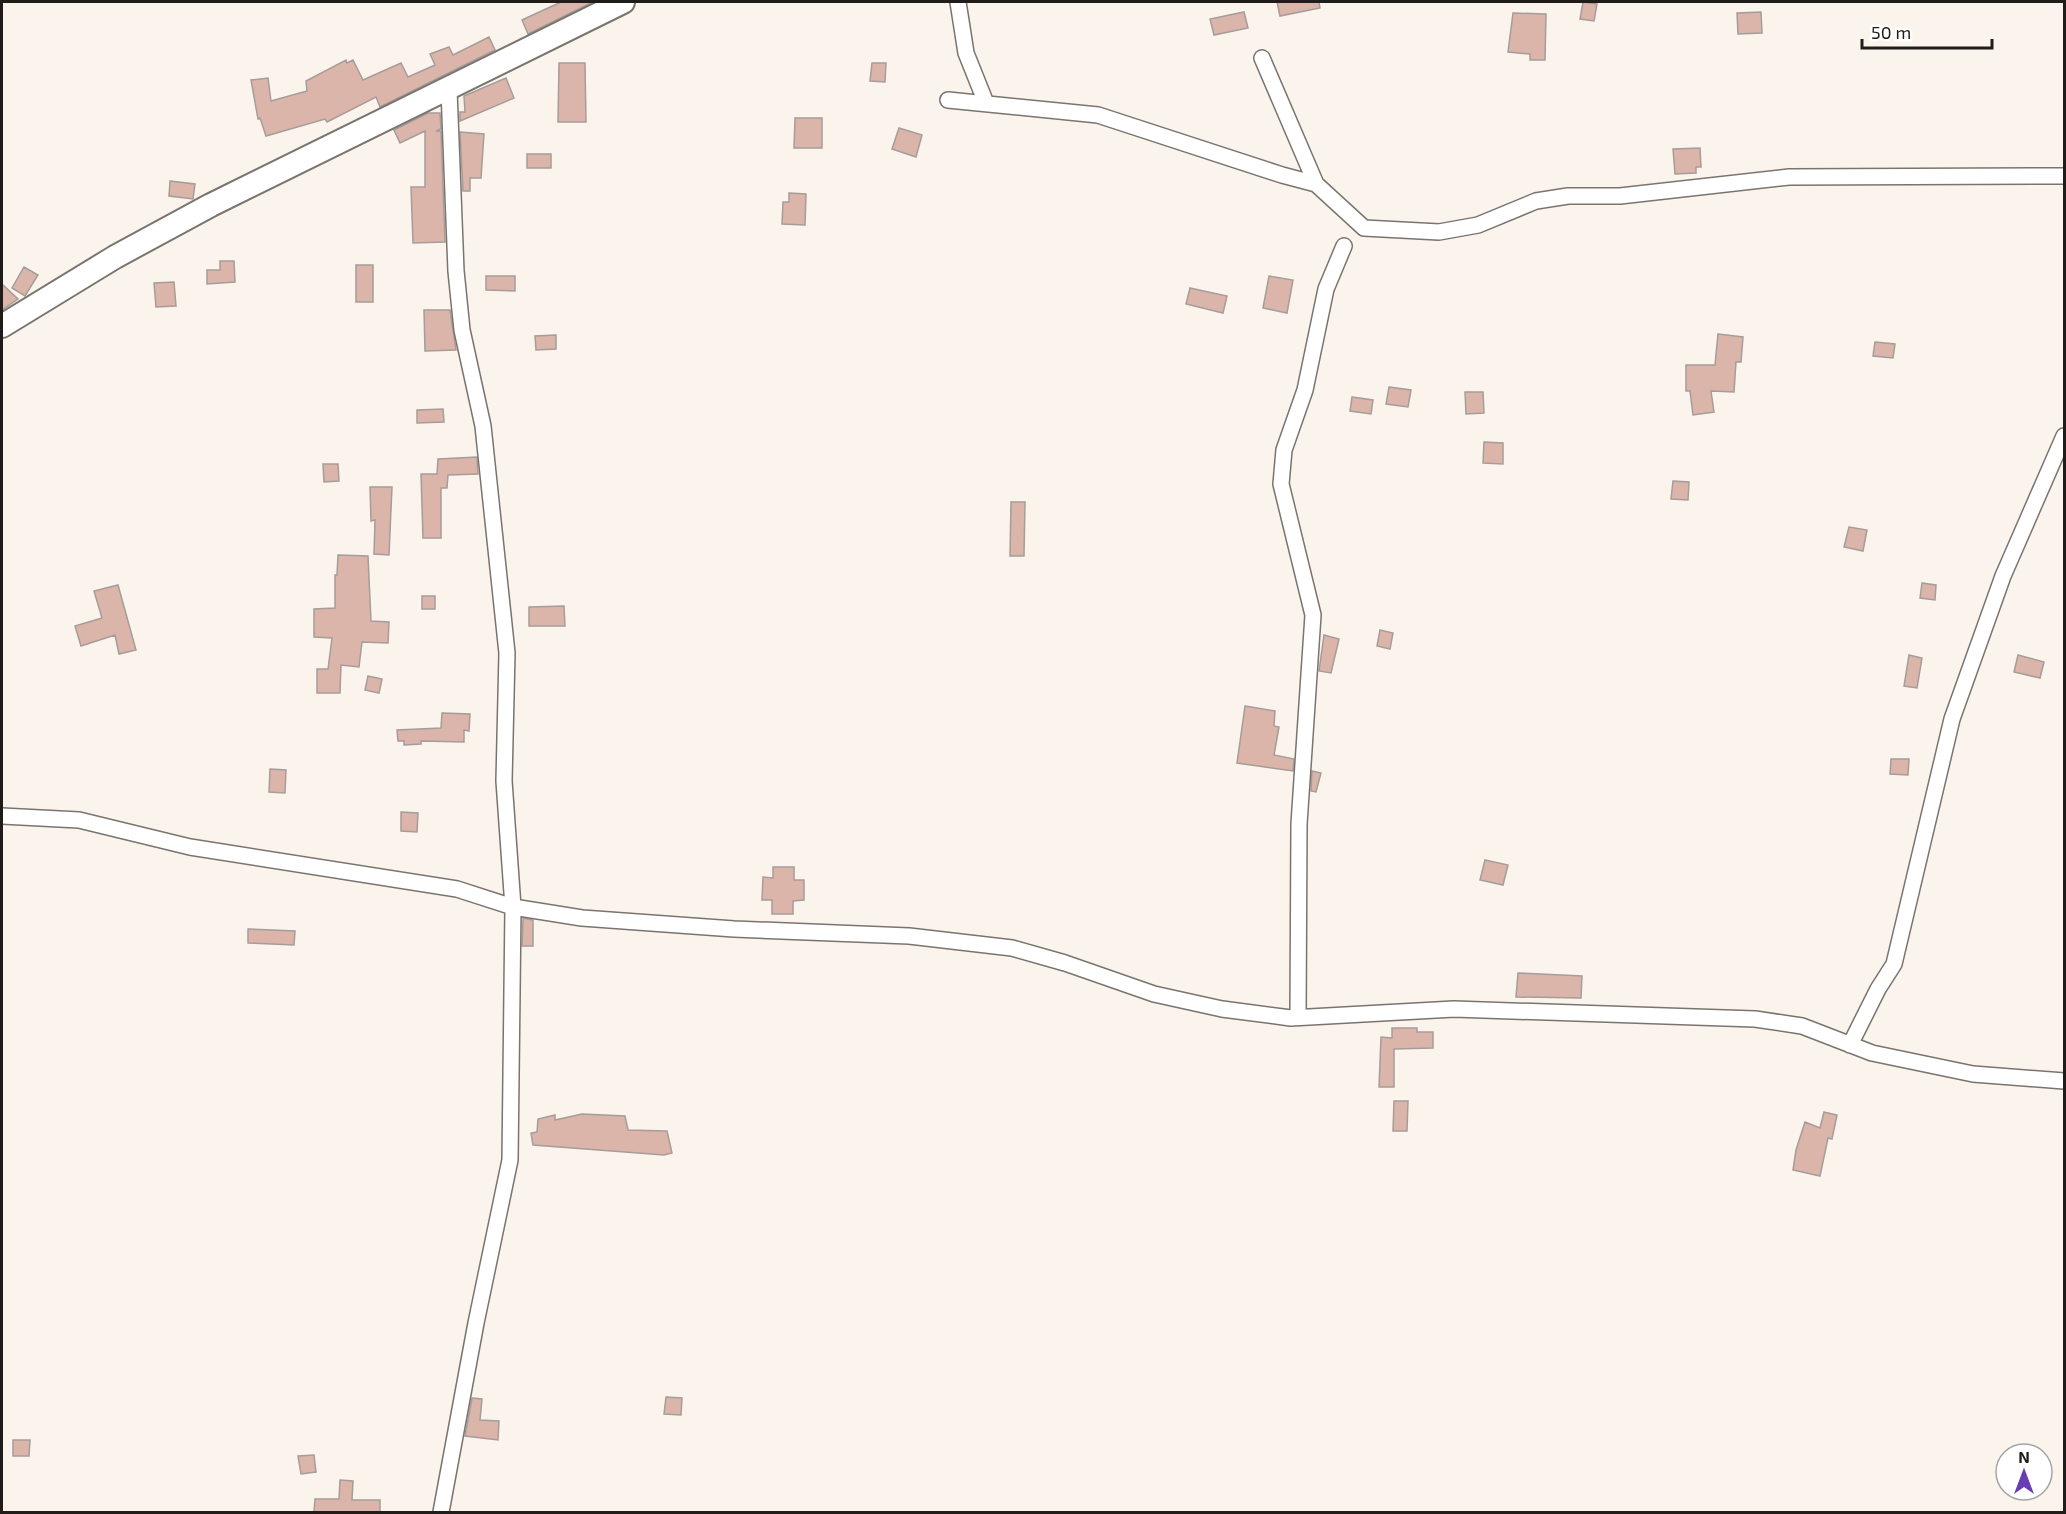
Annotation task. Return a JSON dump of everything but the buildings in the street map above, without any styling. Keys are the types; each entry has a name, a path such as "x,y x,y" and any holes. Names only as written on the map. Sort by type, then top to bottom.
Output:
{"main road":[{"path":"2,326 115,256 211,205 449,90 623,2"}],"street":[{"path":"958,2 966,53 986,103"},
{"path":"1262,58 1316,184 1364,228 1439,232 1478,225 1536,201 1568,196 1620,196 1789,177 2064,176"},
{"path":"441,1512 473,1334 510,1160 513,907 504,781 507,653 483,426 462,330 456,271 449,90"},
{"path":"948,100 1098,115 1282,176 1316,184"},
{"path":"1298,1017 1299,824 1313,615 1281,484 1284,450 1305,390 1326,289 1344,246"},
{"path":"1850,1045 1878,989 1894,964 1952,719 2002,576 2064,436"},
{"path":"2,816 79,820 189,847 457,889 513,907 582,918 734,929 909,936 1012,948 1065,963 1154,994 1222,1009 1298,1017 1466,1009 1755,1019 1802,1026 1872,1053 1973,1074 2064,1081"}]}
